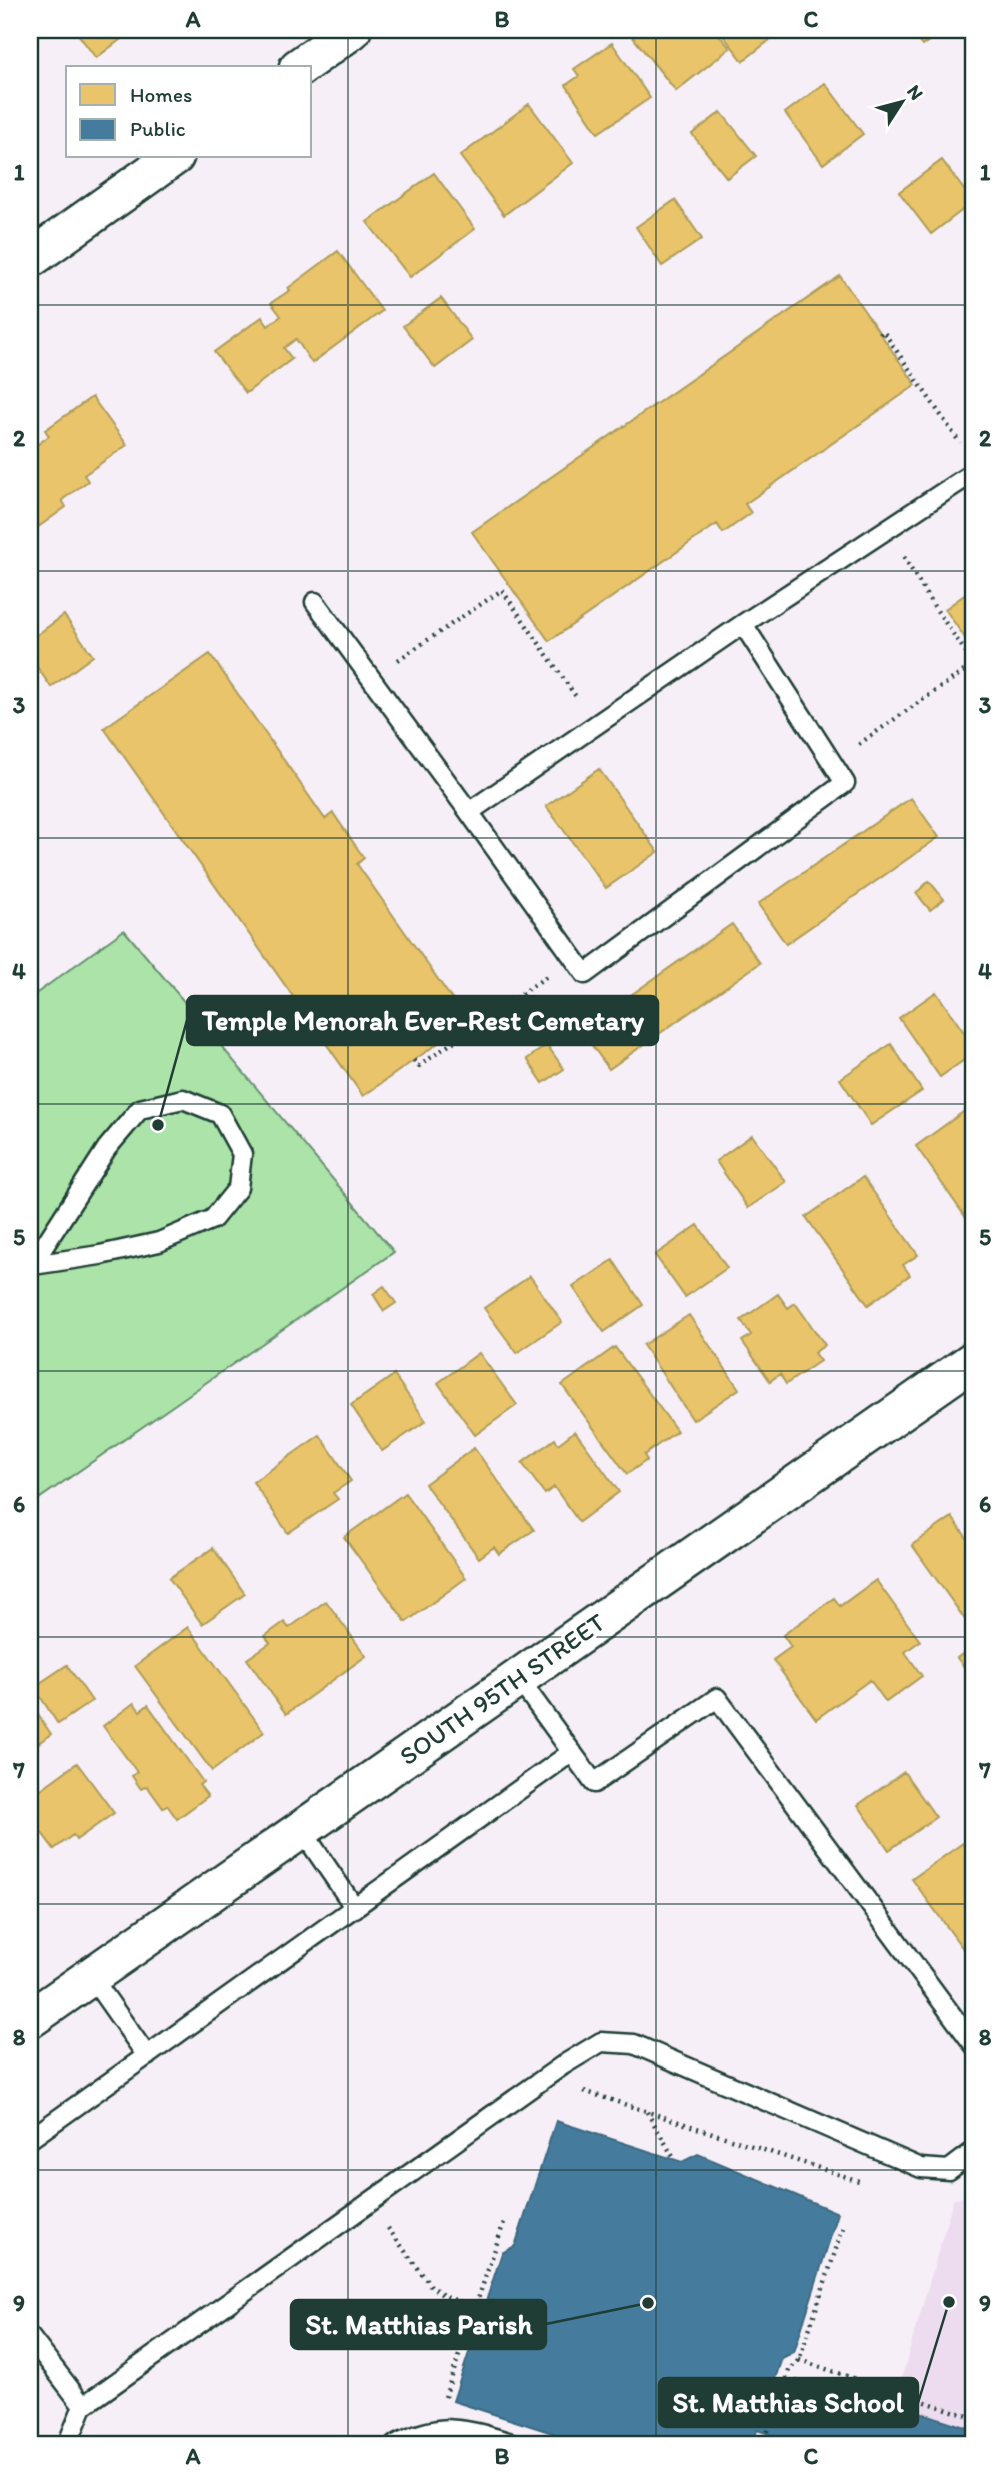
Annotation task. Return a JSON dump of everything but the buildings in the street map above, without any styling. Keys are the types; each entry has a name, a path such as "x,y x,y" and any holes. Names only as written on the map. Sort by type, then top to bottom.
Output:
{"street":[{"path":"301,66 352,30"},
{"path":"30,259 172,158"},
{"name":"SOUTH 95TH STREET","path":"30,2019 974,1360"}],"lane":[{"path":"469,811 743,624 974,472"},
{"path":"315,602 585,974 845,783 743,624"},
{"path":"183,1099 220,1114 242,1154 238,1188 213,1219 159,1242 32,1266 107,1148 140,1109 183,1099"},
{"path":"518,1678 594,1783 717,1698 974,2045"},
{"path":"30,2139 572,1752"},
{"path":"301,1829 355,1908"},
{"path":"90,1975 147,2056"},
{"path":"67,2445 83,2406 563,2065 601,2042 634,2044 921,2168 949,2170 974,2151"},
{"path":"30,2337 83,2406"},
{"path":"395,2445 415,2435 462,2428 518,2445"}],"path":[{"path":"880,334 883,331 967,453"},
{"path":"832,762 974,664 931,602 888,529"},
{"path":"372,679 502,590 595,724"},
{"path":"414,1060 419,1066 573,957"},
{"path":"572,2098 583,2090 859,2182"},
{"path":"647,2111 674,2160"},
{"path":"398,2220 387,2228 431,2286 444,2296 475,2307"},
{"path":"442,2406 503,2222"},
{"path":"764,2445 789,2370 799,2360 844,2228"},
{"path":"799,2360 974,2418"},
{"path":"537,2435 571,2445"}],"shaded area":[{"path":"974,2194 974,2430 894,2404 953,2200"}],"green space":[{"path":"124,930 394,1252 30,1505 30,998"}],"place":[{"name":"Temple Menorah Ever-Rest Cemetary","path":"158,1125"},
{"name":"St. Matthias School","path":"949,2302"},
{"name":"St. Matthias Parish","path":"648,2303"}]}
